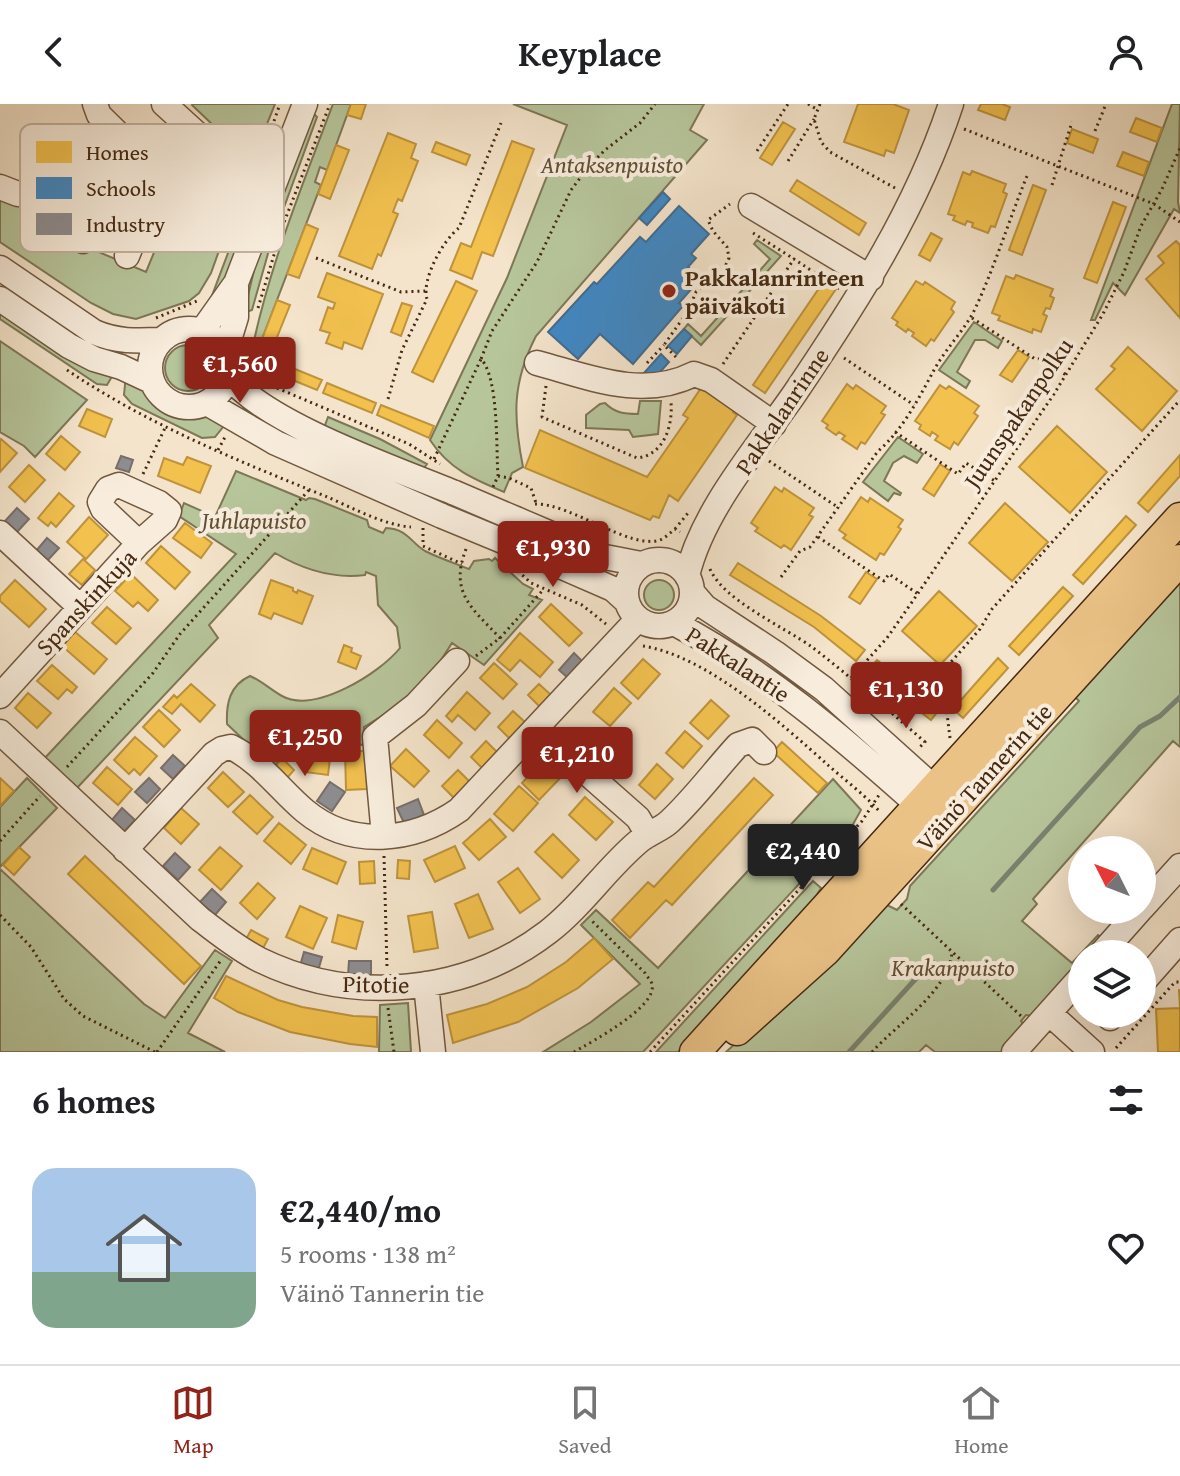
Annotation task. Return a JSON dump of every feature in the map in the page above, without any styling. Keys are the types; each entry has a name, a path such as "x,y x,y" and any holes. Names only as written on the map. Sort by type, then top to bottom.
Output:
{"main road":[{"name":"Väinö Tannerin tie","path":"695,1052 1180,518"},
{"name":"Väinö Tannerin tie","path":"712,1052 826,950 1180,560"}],"street":[{"path":"95,104 99,115 107,124"},
{"path":"164,104 186,124"},
{"path":"284,143 305,104"},
{"name":"Pakkalanrinne","path":"690,584 692,557 719,503 871,278 900,227 948,114"},
{"path":"0,187 20,194"},
{"path":"751,206 871,278"},
{"path":"127,256 129,252"},
{"path":"202,331 213,306 236,283 245,252"},
{"path":"0,268 69,316 109,339 126,342 156,330 202,331 215,338 234,357"},
{"path":"0,299 69,346 151,381"},
{"path":"207,403 276,443 432,522 505,542 613,589 628,618 653,626 674,623 683,615 690,584 676,564 665,559 641,564 623,563 605,557 288,421 255,388 235,385 234,357 213,306"},
{"path":"156,330 151,381 158,393 171,403 188,407 207,403 224,386 234,357"},
{"path":"543,365 619,385 647,387 703,377 774,424"},
{"name":"Spanskinkuja","path":"0,696 139,543 165,520 169,511 159,503 119,485 108,489 100,502 103,509 139,543"},
{"name":"Pakkalanrinne","path":"665,559 719,503"},
{"path":"0,533 80,607"},
{"path":"125,850 214,754 231,747 245,755 325,825 361,836 384,836 415,833 437,825 459,810 536,728 628,618 632,573 641,564"},
{"name":"Pakkalantie","path":"690,584 705,607 824,689 926,796 949,814"},
{"name":"Pakkalantie","path":"674,623 773,683 891,781 926,796"},
{"path":"384,836 375,737 416,705 457,661"},
{"path":"536,728 638,818 648,835"},
{"name":"Pitotie","path":"0,732 200,919 232,943 286,971 318,981 387,989 454,978 521,951 577,907 638,842 667,823 738,745 758,746"},
{"path":"1156,892 1180,866"},
{"path":"1113,940 1128,924"},
{"path":"1156,967 1180,940"},
{"path":"426,984 433,1052"},
{"path":"1014,1052 1039,1018 1068,990"},
{"path":"1039,1018 1104,1050"}],"path":[{"path":"276,124 280,104"},
{"path":"284,222 330,104"},
{"path":"434,459 492,331 537,262 571,190 605,150 640,123 655,104"},
{"path":"757,151 788,104"},
{"path":"808,104 818,110"},
{"path":"788,161 820,104"},
{"path":"1095,131 1106,104"},
{"path":"948,114 1057,166 1154,204 1180,222"},
{"path":"814,119 821,142 830,152 898,190"},
{"path":"1052,185 1072,122"},
{"path":"388,399 402,350 427,299 425,291 446,238 459,228 501,123"},
{"name":"Juunspakanpolku","path":"851,678 887,638 1066,375 1103,314 1124,272 1141,226 1180,148"},
{"path":"781,577 800,551 810,547 818,537 878,451 895,432 936,366 963,331 1027,176"},
{"path":"751,206 733,201 708,220 727,247 729,258 723,271 696,292 688,311 664,345 703,377 794,259 843,291"},
{"path":"156,330 213,306 254,323 275,252"},
{"path":"316,258 401,292 425,291"},
{"path":"970,317 1066,375"},
{"path":"841,356 914,405"},
{"path":"234,357 250,363 255,388 409,444 442,465"},
{"path":"481,359 487,365 492,392 498,476 493,487"},
{"path":"543,365 542,417 637,458 648,457 666,436 672,412 670,384"},
{"path":"63,367 165,428 309,490 404,526 432,522 423,546 462,564"},
{"path":"112,399 118,390 121,367"},
{"path":"952,741 943,681 938,677 980,629 992,609 1180,400"},
{"path":"218,450 236,419"},
{"path":"135,492 165,428"},
{"path":"895,432 958,474 966,463 995,481"},
{"path":"769,461 839,508"},
{"path":"498,476 531,488 536,504"},
{"path":"0,841 153,673 180,634 309,490"},
{"path":"818,537 884,581 889,574 918,594"},
{"path":"470,541 459,573 460,586 468,604 500,638"},
{"path":"515,568 531,583 544,589 582,605 628,618 636,645 657,648 692,664 748,699 872,803"},
{"path":"457,661 473,658 500,638 544,589"},
{"path":"650,1052 862,821 872,803 891,781"},
{"path":"384,836 387,989 394,1052"},
{"path":"574,1052 630,1017 646,1004 652,993 652,984 645,973 577,907"},
{"path":"905,909 952,952 1039,1018"},
{"path":"0,915 31,947 64,999 83,1016 156,1052 232,943"},
{"path":"872,1052 929,998 944,979 952,952"},
{"path":"1104,1050 1175,982 1180,982"}],"green space":[{"path":"275,104 267,124 212,124 192,105"},
{"path":"333,104 351,104 327,170 320,167 315,182 321,185 259,347 253,345 279,252 284,252 288,223"},
{"name":"Antaksenpuisto","path":"513,104 704,104 690,130 707,140 536,336 522,369 517,400 517,432 523,467 512,473 504,492 454,466 430,440 507,278 567,125"},
{"path":"1172,104 1180,104 1180,213 1174,209 1125,295 1113,283 1095,320 1091,320"},
{"path":"312,112 317,117 284,207 284,187"},
{"path":"0,197 20,200 20,252 99,252 146,272 154,252 219,252 199,293 189,301 136,319 113,314 91,303 0,242"},
{"path":"757,240 781,256 701,345 684,329 688,324 701,336 770,259 754,244"},
{"path":"228,252 236,252 219,298 210,301"},
{"path":"260,252 268,252 252,310 244,313"},
{"path":"0,311 114,373 107,385 97,384 0,319"},
{"path":"974,322 1002,341 998,348 985,340 975,340 957,372 970,381 966,388 939,370"},
{"path":"0,341 87,400 35,457 24,446 0,432"},
{"path":"188,345 204,352 211,368 204,384 188,391 172,384 165,368 172,352"},
{"path":"126,374 168,411 206,415 227,422 215,437 202,438 132,404 124,395"},
{"path":"640,401 661,401 658,434 633,437 629,430 586,428 586,415 600,404 605,403 620,412 638,414"},
{"path":"328,417 380,439 427,464 423,469 324,428"},
{"path":"898,437 923,454 917,463 904,456 893,463 884,481 901,493 894,493 888,501 863,482"},
{"name":"Juhlapuisto","path":"236,471 306,500 315,499 367,520 369,527 383,533 386,528 399,531 425,551 469,569 474,561 492,561 495,558 523,584 533,589 529,595 542,600 484,665 452,643 411,698 364,727 365,746 295,721 286,752 273,768 227,724 227,709 238,684 250,676 282,696 312,700 363,679 400,648 397,627 378,605 376,576 366,572 365,575 341,576 318,572 275,553 209,625 218,638 76,789 43,760 236,554 179,516 184,503 215,517"},
{"name":"Krakanpuisto","path":"1180,567 1180,747 1173,741 1089,836 1068,836 1068,860 1033,899 1037,904 1022,921 1068,960 1068,978 1034,1016 1026,1015 1021,1021 1023,1029 1002,1052 935,1052 926,1045 919,1052 726,1052 811,975 881,902 897,910 907,899 910,886 1079,701 1073,695"},
{"path":"659,580 665,581 673,589 673,601 665,609 659,610 653,609 645,601 644,595 645,589 653,581"},
{"path":"27,778 57,808 0,867 0,807"},
{"path":"833,779 861,810 851,828 643,1052 543,1052 591,1022 640,984 581,925 596,910 658,968"},
{"path":"0,869 144,1004 165,1018 215,950 232,961 188,1033 225,1052 0,1052"},
{"path":"813,881 821,888 791,931 755,973 678,1052 656,1052"},
{"path":"408,1003 411,1052 379,1052 380,1005"}],"building: Homes":[{"path":"351,104 366,104 361,119 347,115"},
{"path":"858,104 893,104 909,110 894,153 886,150 884,156 844,142"},
{"path":"981,104 1010,107 1005,120 978,110"},
{"path":"1136,118 1162,128 1157,142 1130,132"},
{"path":"783,122 795,129 772,165 760,158"},
{"path":"1072,129 1098,139 1093,153 1067,143"},
{"path":"388,133 416,144 411,158 418,161 402,201 398,199 393,212 398,214 381,256 378,254 372,269 339,256"},
{"path":"512,141 534,149 493,256 482,252 472,279 450,270 461,243 471,247"},
{"path":"436,142 470,155 466,165 432,152"},
{"path":"336,145 349,150 330,199 318,194"},
{"path":"1123,152 1149,162 1144,176 1117,166"},
{"path":"972,171 1006,184 1003,192 1007,194 995,227 991,226 988,233 972,227 973,223 967,221 965,225 953,220 955,216 948,214 963,172 970,175"},
{"path":"797,180 866,223 859,235 790,191"},
{"path":"1033,185 1046,190 1022,255 1009,250"},
{"path":"1113,202 1126,207 1097,283 1084,278"},
{"path":"306,224 318,229 299,278 287,274"},
{"path":"931,233 942,239 930,261 919,255"},
{"path":"1176,241 1180,245 1180,318 1146,279 1164,263 1158,256"},
{"path":"327,273 383,294 362,349 344,342 342,349 326,343 330,333 320,330 328,307 333,309 335,303 318,297"},
{"path":"1016,275 1053,289 1050,296 1054,298 1050,309 1046,308 1043,314 1047,316 1041,332 1033,329 1032,333 998,320 1000,316 992,313 1006,276 1014,279"},
{"path":"456,281 477,291 433,382 412,372"},
{"path":"824,281 836,289 765,393 753,385"},
{"path":"916,281 923,285 925,282 955,302 951,309 954,312 934,341 931,339 926,346 912,336 914,333 896,325 898,322 892,318"},
{"path":"277,300 290,305 271,352 259,347"},
{"path":"402,303 412,306 401,336 391,332"},
{"path":"1128,347 1177,391 1142,431 1096,389 1115,369 1111,366"},
{"path":"1018,350 1029,357 1012,382 1000,375"},
{"path":"273,360 322,380 317,390 268,370"},
{"path":"327,383 376,403 372,413 323,393"},
{"path":"847,384 853,389 856,385 886,406 881,413 885,415 865,444 861,442 857,449 842,439 845,436 839,432 836,435 826,428 828,425 822,421"},
{"path":"703,385 736,407 733,412 737,415 678,501 669,495 659,518 653,516 650,520 525,468 540,430 647,477 688,418 683,415"},
{"path":"940,385 946,389 949,386 979,406 974,413 978,416 958,445 954,442 950,449 935,440 938,436 932,432 930,436 919,429 921,425 915,421"},
{"path":"381,405 434,426 429,438 377,415"},
{"path":"87,409 112,419 105,437 79,426"},
{"path":"1057,426 1107,472 1070,513 1019,467"},
{"path":"61,436 80,452 65,470 46,454"},
{"path":"0,441 17,453 0,472"},
{"path":"1180,455 1180,476 1148,512 1138,503"},
{"path":"187,457 211,466 200,493 158,476 164,458 183,465"},
{"path":"940,464 950,471 934,496 923,489"},
{"path":"29,465 45,480 25,502 9,487"},
{"path":"775,487 782,492 784,488 814,508 809,515 813,517 791,550 784,545 781,548 755,531 758,528 751,523"},
{"path":"59,493 74,506 56,527 51,522 48,526 38,518"},
{"path":"861,497 868,502 870,498 903,520 898,527 901,529 884,555 880,553 876,560 843,538 846,535 839,530"},
{"path":"1005,503 1048,542 1012,581 969,543"},
{"path":"1126,516 1136,525 1083,584 1073,575"},
{"path":"89,517 108,535 86,559 67,542"},
{"path":"185,523 212,543 201,558 173,538"},
{"path":"161,546 190,572 175,589 146,563"},
{"path":"83,559 95,570 82,585 69,574"},
{"path":"738,563 821,616 865,650 856,661 814,627 730,575"},
{"path":"866,572 877,579 860,604 849,597"},
{"path":"131,574 158,600 148,611 138,602 133,607 115,591"},
{"path":"15,580 46,609 29,627 0,601 0,596"},
{"path":"271,580 293,588 297,593 298,590 313,596 302,624 274,613 271,619 259,614"},
{"path":"1063,587 1073,596 1019,655 1009,646"},
{"path":"939,591 977,626 940,665 902,631"},
{"path":"551,604 582,633 569,646 539,617"},
{"path":"107,607 131,628 116,644 92,623"},
{"path":"74,631 107,659 94,674 62,646"},
{"path":"520,633 553,662 540,677 520,660 510,671 497,660"},
{"path":"344,645 361,656 356,669 338,662"},
{"path":"998,658 1008,668 963,718 953,709"},
{"path":"643,659 660,674 638,699 621,683"},
{"path":"877,660 909,685 900,696 868,670"},
{"path":"494,663 517,684 503,699 480,678"},
{"path":"52,665 77,687 72,693 67,689 58,699 37,681"},
{"path":"191,684 215,705 200,722 181,704 172,714 163,707"},
{"path":"539,684 551,695 540,707 528,695"},
{"path":"614,688 631,703 610,726 593,712"},
{"path":"467,692 490,713 475,730 458,715 452,722 446,716"},
{"path":"918,692 939,710 931,720 909,703"},
{"path":"28,693 51,713 37,728 15,708"},
{"path":"711,700 729,716 708,739 690,723"},
{"path":"159,710 180,730 164,747 143,727"},
{"path":"513,711 526,723 510,739 498,727"},
{"path":"437,720 462,743 449,758 424,735"},
{"path":"685,731 702,746 683,768 666,753"},
{"path":"292,733 323,737 323,742 332,743 328,775 305,772 308,751 290,748"},
{"path":"135,737 157,756 140,775 134,769 129,774 114,760"},
{"path":"486,741 498,753 483,769 471,757"},
{"path":"782,742 827,783 818,793 773,752"},
{"path":"406,749 429,771 414,787 390,766"},
{"path":"345,751 366,751 367,789 346,790"},
{"path":"547,756 565,773 539,800 522,783"},
{"path":"282,758 294,770 287,778 275,767"},
{"path":"657,764 673,779 655,799 639,785"},
{"path":"107,767 132,789 118,805 93,783"},
{"path":"458,770 470,782 454,798 442,786"},
{"path":"223,772 244,792 228,807 208,788"},
{"path":"0,778 14,791 0,806"},
{"path":"754,778 773,795 672,905 666,900 630,938 612,920 648,882 654,887"},
{"path":"519,786 538,803 513,831 494,814"},
{"path":"250,795 273,817 257,834 233,812"},
{"path":"585,797 613,822 596,840 569,815"},
{"path":"181,808 199,824 181,844 164,828"},
{"path":"490,819 506,837 479,860 463,843"},
{"path":"279,823 306,845 291,864 264,841"},
{"path":"553,834 579,860 562,878 535,852"},
{"path":"455,846 465,868 435,882 424,860"},
{"path":"19,847 30,857 14,875 3,865"},
{"path":"220,847 242,866 221,890 199,870"},
{"path":"312,848 346,862 337,884 303,869"},
{"path":"85,856 201,966 184,984 68,874"},
{"path":"398,860 410,861 409,879 397,878"},
{"path":"374,861 375,883 360,884 359,862"},
{"path":"518,868 540,899 520,913 498,882"},
{"path":"258,883 275,898 257,919 240,903"},
{"path":"478,894 493,929 469,938 455,904"},
{"path":"300,906 327,918 313,949 286,937"},
{"path":"432,912 438,948 414,952 408,916"},
{"path":"338,915 363,922 356,949 332,942"},
{"path":"251,930 268,939 262,950 245,941"},
{"path":"594,938 613,959 578,988 518,1022 453,1043 447,1015 487,1004 527,987 566,962"},
{"path":"226,976 278,1000 302,1007 377,1017 377,1047 290,1032 238,1012 214,998"},
{"path":"1180,1008 1180,1052 1158,1052 1156,1009"}],"building: Schools":[{"path":"663,192 670,199 647,225 639,218"},
{"path":"679,206 709,234 691,254 696,258 688,267 701,278 679,303 683,306 633,364 600,334 578,359 548,332 640,237 646,242"},
{"path":"684,329 692,336 677,354 668,346"},
{"path":"661,354 669,362 652,381 644,373"}],"building: Industry":[{"path":"121,456 133,460 129,472 116,468"},
{"path":"17,508 29,519 17,532 5,521"},
{"path":"47,538 59,548 47,561 36,551"},
{"path":"574,653 582,661 567,677 559,670"},
{"path":"173,755 185,766 173,779 161,768"},
{"path":"149,778 160,789 147,803 135,792"},
{"path":"330,782 345,792 332,811 317,801"},
{"path":"418,799 424,815 404,823 397,808"},
{"path":"122,808 135,820 123,833 111,821"},
{"path":"175,853 190,867 178,880 163,866"},
{"path":"212,889 226,902 215,915 200,902"},
{"path":"304,952 322,957 318,971 300,966"},
{"path":"349,961 371,961 371,976 348,975"}],"waterway":[{"path":"993,890 1140,727 1160,716 1180,697"},
{"path":"849,1052 932,961"}],"place":[{"name":"Pakkalanrinteen päiväkoti","path":"669,291"}]}
